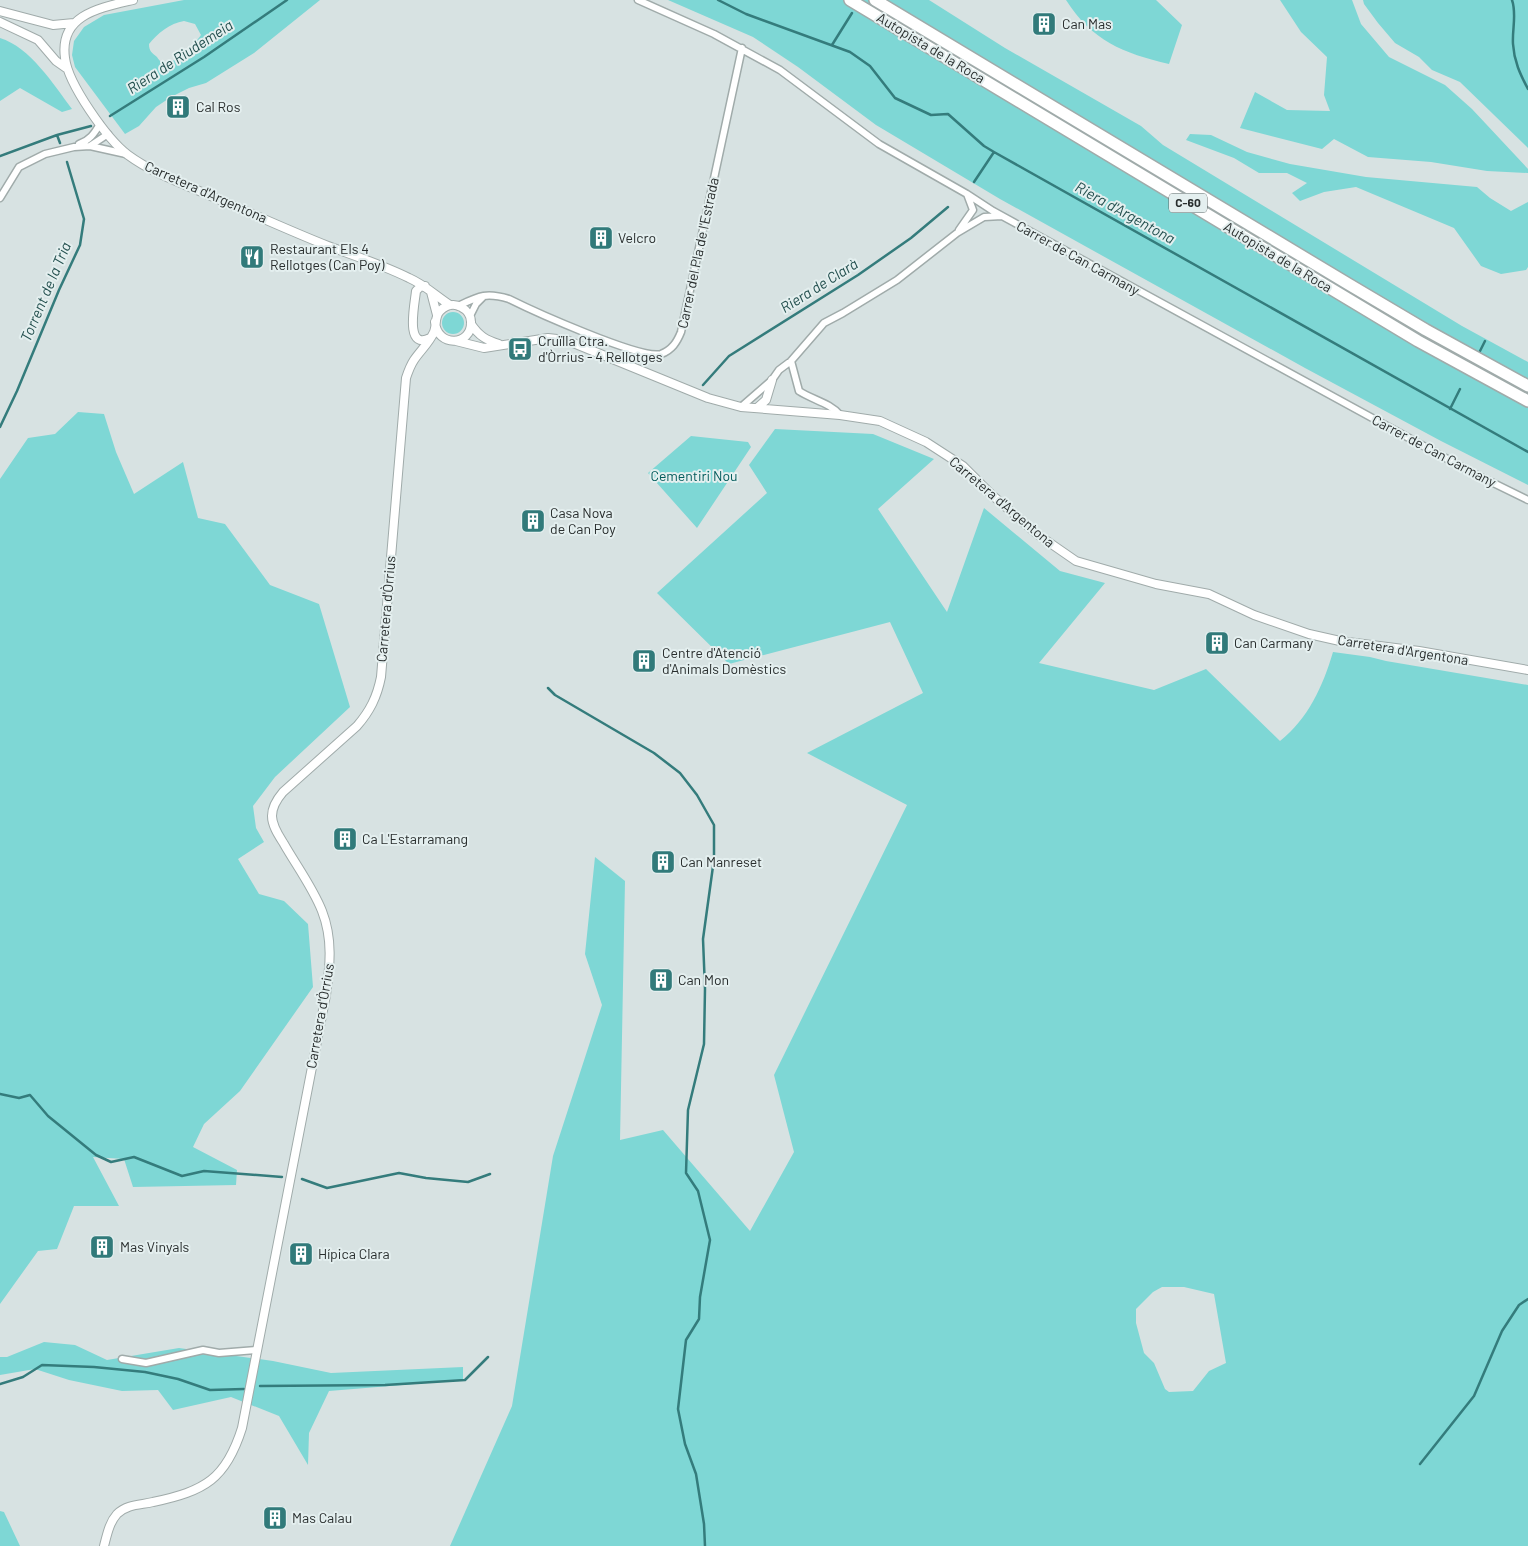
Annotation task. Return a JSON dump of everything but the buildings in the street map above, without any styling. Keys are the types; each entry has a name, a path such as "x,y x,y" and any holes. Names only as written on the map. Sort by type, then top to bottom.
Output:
{"highway":[{"name":"Autopista de la Roca","path":"850,0 1418,341 1528,401"},
{"name":"Autopista de la Roca","path":"875,0 1453,346 1528,386"}],"street":[{"path":"0,11 53,25 74,23 89,12 132,0"},
{"name":"Carrer de Can Carmany","path":"638,0 742,48 780,70 879,144 1002,216 1465,468 1528,500"},
{"path":"0,22 38,40 56,61 66,68"},
{"name":"Carretera d'Argentona","path":"74,23 65,34 63,47 66,68 80,95 104,129 127,154 155,172 325,245 409,277 454,305"},
{"name":"Carrer del Pla de l'Estrada","path":"485,295 494,294 509,299 609,342 638,352 660,354 675,345 681,332 742,48"},
{"path":"74,147 104,129"},
{"path":"90,146 104,129"},
{"path":"0,198 19,167 45,154 74,147 90,146 127,154"},
{"path":"957,233 973,210 967,194"},
{"path":"741,407 772,380 779,370 791,362 824,323 897,280 957,233 984,217 1002,216"},
{"path":"446,340 438,333 428,289 420,287 416,291 413,332 416,338 424,341 456,341 484,348 501,345"},
{"path":"436,318 442,308 485,295"},
{"path":"456,341 467,335 476,304 485,295"},
{"path":"454,305 466,310 478,334 485,340 501,345"},
{"name":"Carretera d'Òrrius","path":"104,1546 112,1522 122,1510 133,1505 185,1494 210,1481 226,1466 232,1456 242,1428 331,965 330,940 323,912 279,835 272,816 277,800 283,792 357,726 367,714 378,692 381,678 406,378 413,361 434,331 436,318"},
{"name":"Carretera d'Argentona","path":"501,345 548,338 566,340 708,398 741,407 840,415 880,421 926,442 962,466 1037,534 1076,561 1156,584 1209,594 1254,615 1309,634 1340,641 1419,651 1528,670"},
{"path":"791,362 799,391 810,399 834,408 840,415"},
{"path":"757,408 766,400 772,380"},
{"path":"122,1359 146,1362 203,1350 219,1353 257,1350"}],"green space":[{"path":"184,0 320,0 254,53 206,83 189,88 171,97 156,107 139,126 125,134 75,67 72,55 74,41 84,27 104,15","holes":["184,21 195,24 201,35 178,58 163,63 150,50 149,44 169,27"]},
{"path":"668,0 929,0 1005,48 1141,126 1163,145 1462,326 1528,362 1528,485 1305,368 1000,199 876,125 798,67 753,37"},
{"path":"1066,0 1156,0 1182,25 1169,64 1137,55 1110,43 1087,26"},
{"path":"1280,0 1352,0 1361,24 1389,57 1445,85 1472,109 1528,169 1528,173 1487,171 1431,162 1368,157 1334,139 1322,149 1240,128 1255,92 1287,110 1330,111 1324,95 1327,57 1301,32"},
{"path":"1363,0 1528,0 1528,148 1460,82 1432,70 1419,57 1395,43 1378,23"},
{"path":"0,38 11,43 31,58 41,68 72,109 62,112 20,88 0,101"},
{"path":"1190,134 1211,135 1247,152 1290,164 1366,177 1477,187 1511,211 1528,202 1528,267 1526,270 1501,274 1481,266 1454,228 1356,187 1324,192 1300,201 1292,193 1307,183 1287,173 1259,173 1234,158 1186,140"},
{"path":"453,312 461,315 464,323 461,331 453,334 445,331 442,323 445,315"},
{"path":"78,412 104,414 116,452 134,494 183,462 198,518 225,524 270,585 319,604 350,707 275,777 253,806 256,828 264,842 238,859 259,894 284,901 308,924 313,987 240,1091 204,1124 193,1147 237,1170 236,1185 133,1187 124,1159 93,1157 119,1206 74,1206 57,1249 38,1251 0,1304 0,479 28,438 55,434"},
{"path":"775,429 873,434 934,459 878,509 947,612 984,508 1060,571 1105,583 1039,663 1154,690 1206,669 1280,741 1299,723 1313,701 1333,652 1528,685 1528,1546 450,1546 512,1406 553,1156 602,1005 585,954 595,857 625,881 620,1140 663,1130 750,1231 794,1152 774,1075 907,805 807,753 923,693 890,622 729,664 657,593 767,493 749,465","holes":["1162,1287 1184,1287 1214,1294 1226,1363 1209,1371 1193,1391 1169,1392 1165,1389 1154,1363 1144,1353 1136,1323 1136,1309 1153,1292"]},
{"name":"Cementiri Nou","path":"691,436 748,442 751,447 697,528 648,473"},
{"path":"44,1342 75,1345 107,1360 179,1348 273,1361 331,1373 463,1367 463,1380 329,1391 309,1433 308,1465 279,1416 231,1397 173,1410 158,1390 122,1391 69,1380 35,1369 0,1375 0,1357 7,1357"},
{"path":"0,1511 4,1512 20,1546 0,1546"}],"waterway":[{"name":"Riera de Riudemeia","path":"110,116 204,57 287,0"},
{"name":"Riera d'Argentona","path":"718,0 746,14 850,52 870,66 895,98 931,115 948,114 984,146 994,152 1528,452"},
{"path":"1512,0 1516,62 1528,89"},
{"path":"832,45 852,13"},
{"name":"Riera de Riudemeia","path":"0,156 57,135 91,126"},
{"name":"Torrent de la Tria","path":"57,135 60,143"},
{"name":"Riera de Clarà","path":"974,182 994,152"},
{"name":"Torrent de la Tria","path":"0,427 80,245 84,219 67,162"},
{"name":"Riera de Clarà","path":"703,385 729,356 858,275 911,238 948,207"},
{"path":"1479,353 1485,341"},
{"path":"1450,409 1460,389"},
{"path":"548,688 555,695 654,753 680,773 697,795 714,825 714,859 703,939 705,989 704,1044 688,1110 686,1173 698,1191 710,1240 700,1297 699,1319 686,1340 678,1409 685,1444 696,1474 704,1524 705,1546"},
{"path":"0,1094 19,1098 30,1095 48,1116 96,1155 111,1162 134,1157 182,1176 204,1171 282,1177"},
{"path":"302,1179 327,1188 399,1173 468,1182 490,1174"},
{"path":"1420,1464 1474,1396 1502,1331 1519,1305 1528,1299"},
{"path":"260,1386 385,1385 465,1380 488,1357"},
{"path":"0,1384 23,1377 42,1365 94,1367 145,1372 178,1379 210,1390 244,1389"}],"place":[{"name":"Can Mas","path":"1044,24"},
{"name":"Cal Ros","path":"178,107"},
{"name":"Velcro","path":"601,238"},
{"name":"Restaurant Els 4 Rellotges (Can Poy)","path":"252,257"},
{"name":"Cruïlla Ctra. d'Òrrius - 4 Rellotges","path":"520,349"},
{"name":"Casa Nova de Can Poy","path":"533,521"},
{"name":"Can Carmany","path":"1217,643"},
{"name":"Centre d'Atenció d'Animals Domèstics","path":"644,661"},
{"name":"Ca L'Estarramang","path":"345,839"},
{"name":"Can Manreset","path":"663,862"},
{"name":"Can Mon","path":"661,980"},
{"name":"Mas Vinyals","path":"102,1247"},
{"name":"Hípica Clara","path":"301,1254"},
{"name":"Mas Calau","path":"275,1518"}]}
